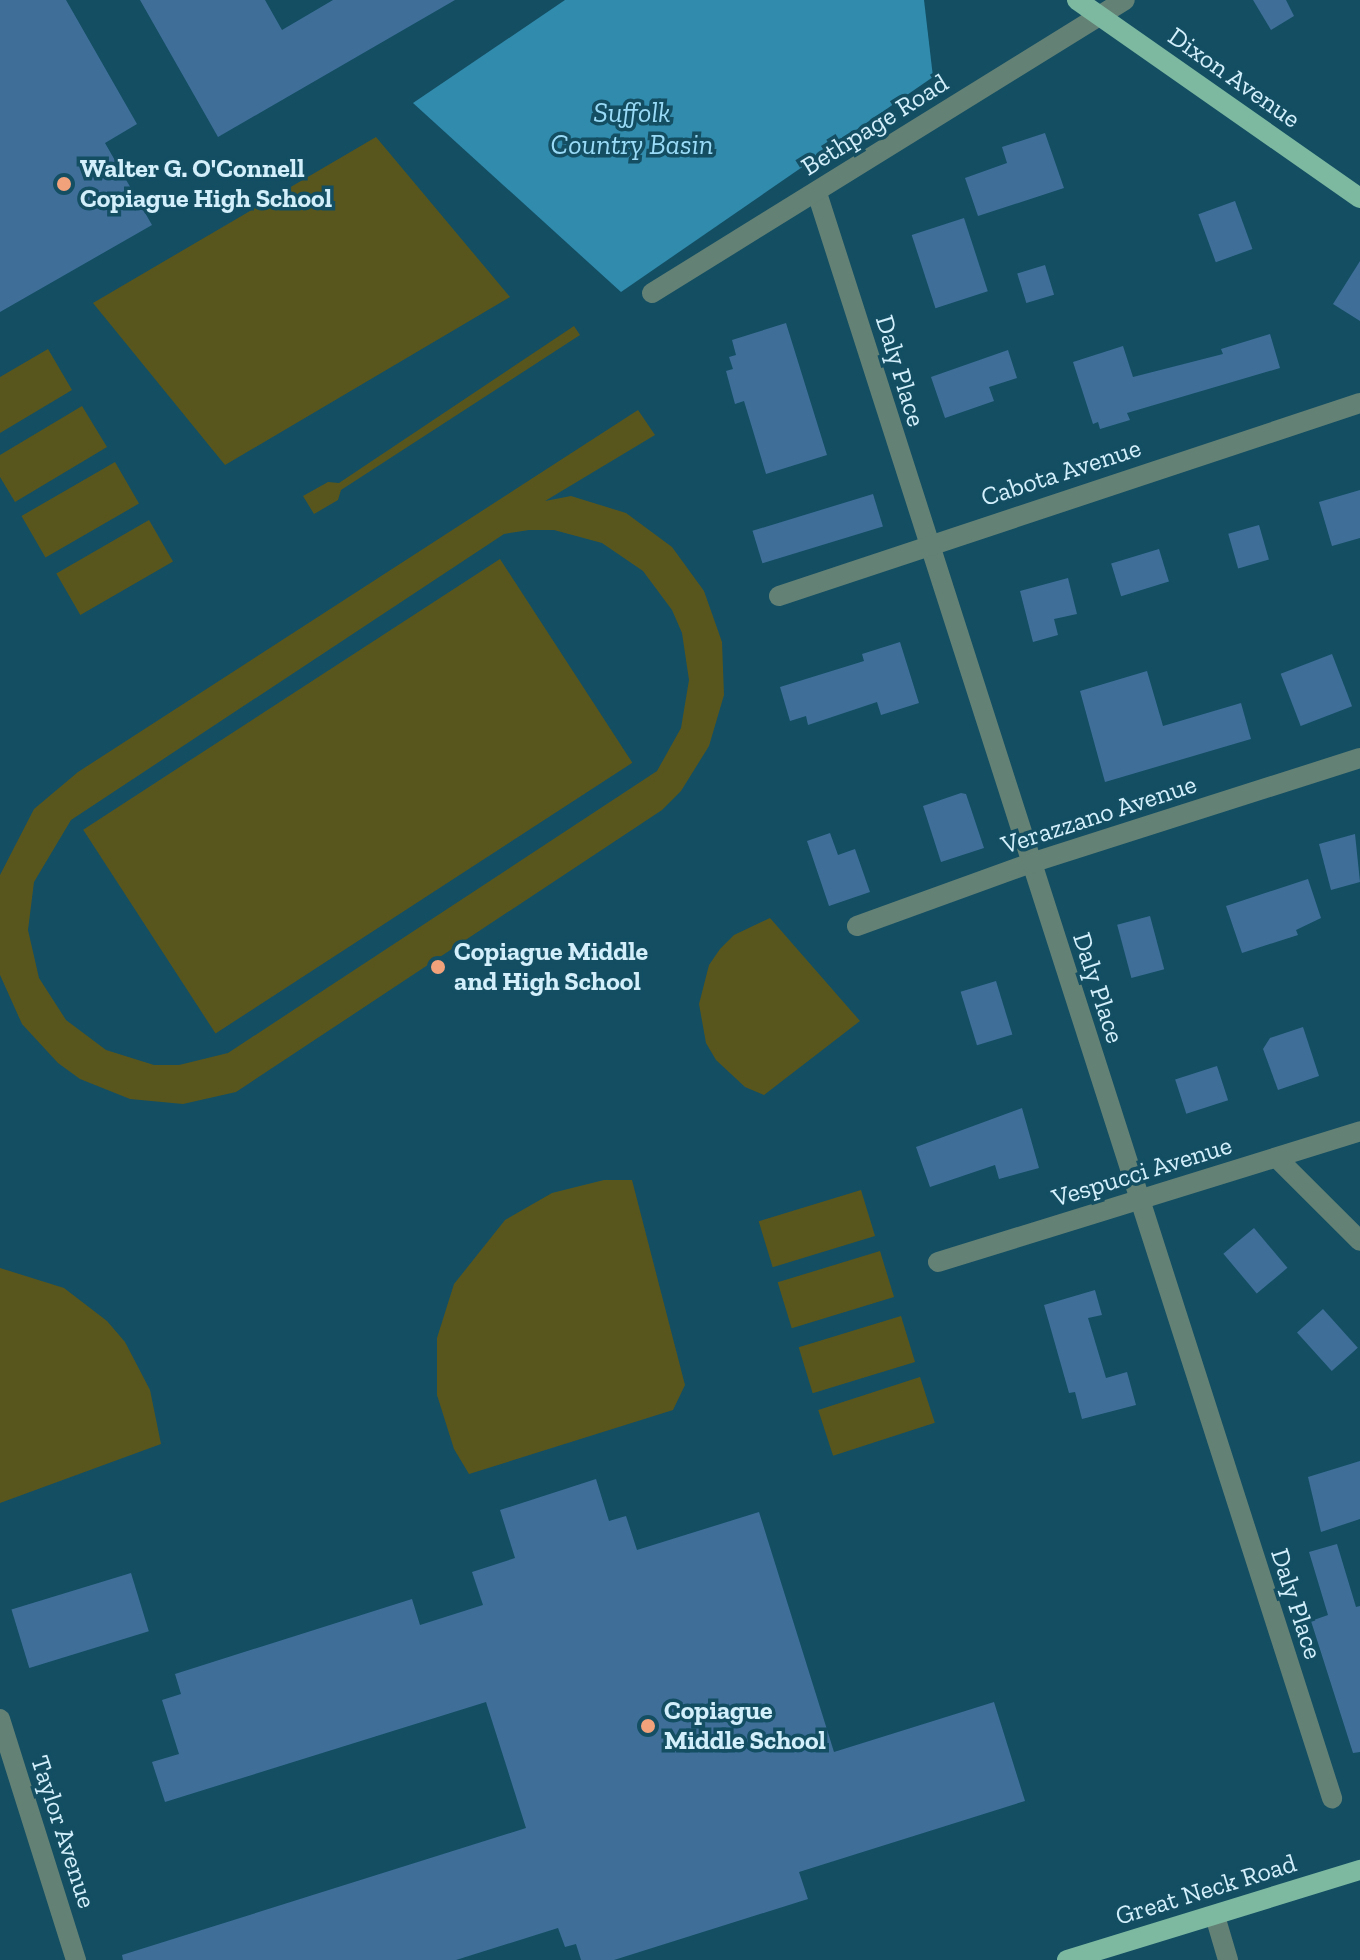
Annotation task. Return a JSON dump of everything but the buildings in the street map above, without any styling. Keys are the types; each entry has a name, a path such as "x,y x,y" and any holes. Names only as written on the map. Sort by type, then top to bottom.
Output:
{"main road":[{"name":"Dixon Avenue","path":"1077,0 1360,198"},
{"name":"Great Neck Road","path":"1067,1960 1360,1870"}],"street":[{"name":"Bethpage Road","path":"652,293 1125,0"},
{"name":"Daly Place","path":"817,193 1332,1798"},
{"name":"Cabota Avenue","path":"779,596 1360,403"},
{"name":"Verazzano Avenue","path":"857,926 1031,863 1360,758"},
{"name":"Vespucci Avenue","path":"938,1262 1360,1131"},
{"path":"1277,1158 1360,1241"},
{"name":"Taylor Avenue","path":"0,1719 76,1960"},
{"path":"1215,1916 1228,1960"}],"shaded area":[{"path":"376,137 510,297 225,465 93,303"},
{"path":"574,326 580,335 341,490 338,500 314,514 303,496 328,482 339,483"},
{"path":"48,349 72,390 0,433 0,377"},
{"path":"82,406 107,447 15,502 0,477 0,455"},
{"path":"638,410 655,435 545,501 571,496 626,513 672,547 704,591 722,642 724,695 709,746 681,791 662,810 236,1092 183,1104 130,1099 80,1079 58,1063 22,1024 0,975 0,875 34,809 78,772","holes":["554,530 602,543 643,571 672,610 682,633 689,680 681,728 657,771 228,1053 179,1065 154,1065 106,1050 66,1020 39,978 28,930 34,882 71,820 504,534"]},
{"path":"115,462 139,504 45,558 21,516"},
{"path":"149,520 173,562 80,615 56,574"},
{"path":"500,559 632,763 216,1033 83,830"},
{"path":"770,918 860,1021 764,1095 745,1087 716,1060 706,1043 699,1004 709,965 720,949 734,935"},
{"path":"604,1180 632,1180 685,1385 673,1410 469,1474 454,1449 437,1395 437,1338 454,1284 505,1220 552,1193"},
{"path":"861,1190 875,1236 773,1267 759,1221"},
{"path":"880,1251 894,1297 792,1328 778,1282"},
{"path":"0,1268 64,1288 107,1321 125,1342 150,1390 161,1444 0,1503"},
{"path":"901,1316 915,1362 813,1393 799,1347"},
{"path":"920,1377 935,1423 833,1456 818,1410"}],"water":[{"name":"Suffolk Country Basin","path":"565,0 924,0 933,77 621,292 413,103"}],"place":[{"name":"Walter G. O'Connell Copiague High School","path":"64,184"},
{"name":"Copiague Middle and High School","path":"438,967"},
{"name":"Copiague Middle School","path":"648,1726"}]}
